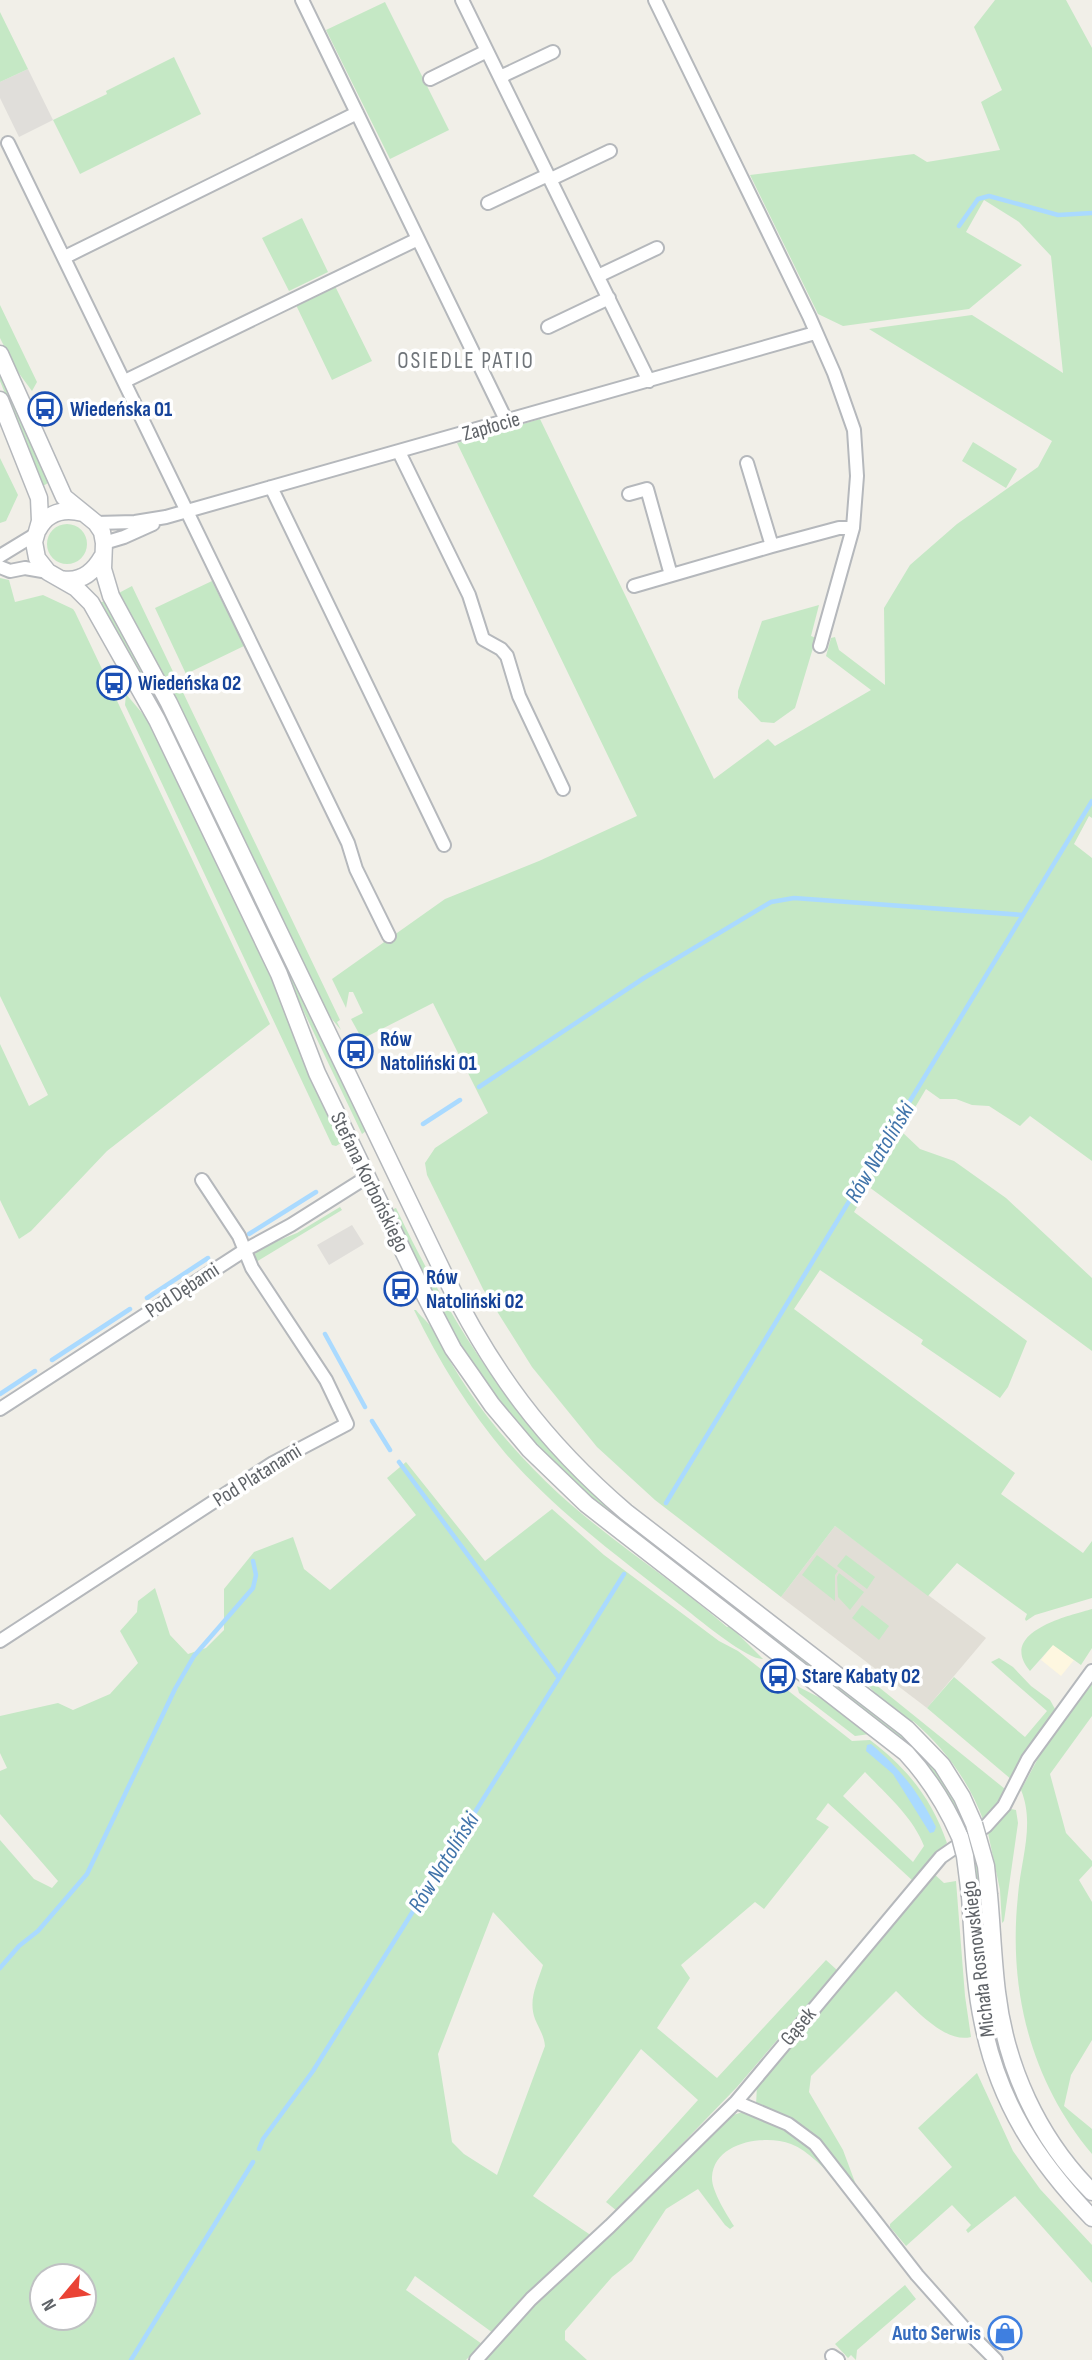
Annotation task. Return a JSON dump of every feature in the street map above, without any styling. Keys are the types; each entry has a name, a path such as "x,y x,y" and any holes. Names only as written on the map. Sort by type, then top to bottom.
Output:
{"street":[{"path":"302,0 507,422"},
{"path":"462,0 649,381"},
{"path":"655,0 816,333 834,373 854,430 857,476 853,528 820,646"},
{"path":"430,79 487,51"},
{"path":"500,78 553,52"},
{"path":"65,257 357,113"},
{"path":"8,143 348,843 356,869 389,936"},
{"path":"488,204 610,151"},
{"path":"125,381 418,239"},
{"path":"598,276 657,248"},
{"path":"548,327 609,298"},
{"name":"Zapłocie","path":"89,518 135,522 188,512 816,333"},
{"name":"Stefana Korbońskiego","path":"0,354 60,489 71,504 89,518 103,550 105,582 111,596 169,703 476,1336 514,1395 571,1462 626,1512 907,1729 927,1748 956,1786 974,1824"},
{"path":"0,400 39,498 40,520 34,542 37,558 51,575"},
{"path":"399,452 469,595 483,639 501,649 507,656 522,703 563,789"},
{"path":"747,463 772,546"},
{"path":"271,487 444,845"},
{"path":"629,494 647,489 671,575"},
{"path":"0,556 36,534 40,526 54,513 64,510 89,518"},
{"name":"Zapłocie","path":"103,550 166,517"},
{"path":"634,586 839,528 853,528"},
{"path":"0,568 10,571 25,568 66,580 78,579 97,566 103,550"},
{"name":"Stefana Korbońskiego","path":"51,575 76,589 91,603 157,720 278,974 317,1073 419,1286 453,1349 492,1405 530,1450 566,1486 617,1529 906,1753 925,1773 940,1795 960,1837"},
{"path":"367,1177 391,1163"},
{"name":"Pod Dębami","path":"0,1409 245,1250 291,1225 367,1177"},
{"path":"202,1180 245,1250"},
{"name":"Pod Platanami","path":"0,1641 273,1463 348,1424 326,1380 252,1268 245,1250"},
{"name":"Gąsek","path":"476,2360 531,2299 610,2226 736,2102 941,1857 986,1826 1004,1806 1013,1793 1028,1759 1092,1671"},
{"name":"Michała Rosnowskiego","path":"974,1824 986,1866 996,1991 1011,2060 1032,2109 1048,2137 1092,2192"},
{"name":"Michała Rosnowskiego","path":"960,1837 970,1896 981,2013 1001,2086 1042,2162 1092,2218"},
{"path":"736,2102 788,2124 816,2144 917,2275 996,2360"}],"shaded area":[{"path":"28,69 53,120 19,137 0,98 0,82"},
{"path":"352,1225 364,1244 329,1265 317,1245"},
{"path":"835,1526 986,1638 927,1708 781,1597"},
{"path":"1053,1644 1074,1660 1061,1676 1041,1660"}],"green space":[{"path":"995,0 1066,0 1092,48 1092,818 1089,816 1074,844 1092,858 1092,1161 1030,1116 1020,1126 989,1106 972,1105 956,1099 940,1099 926,1089 901,1131 920,1149 954,1161 1006,1198 1092,1278 1092,1351 869,1187 854,1212 1027,1341 1008,1387 1000,1398 921,1344 923,1340 820,1270 794,1309 1015,1473 1001,1494 1083,1553 1092,1541 1092,1598 1035,1615 1026,1621 1027,1614 957,1563 928,1596 835,1526 781,1597 655,1500 597,1447 532,1367 483,1289 427,1175 425,1163 435,1148 488,1113 433,1003 362,1039 351,1019 363,1013 353,992 349,992 346,1008 332,979 445,899 539,861 637,816 457,443 540,419 714,779 768,739 775,746 871,690 826,656 831,638 835,637 839,650 885,685 884,608 910,565 957,524 1038,467 1052,441 869,329 972,315 1063,373 1051,256 1019,222 984,200 966,232 1022,265 969,309 843,326 818,314 750,175 914,154 927,162 1000,150 981,102 1002,90 974,27"},
{"path":"385,2 449,130 390,159 326,30"},
{"path":"0,12 28,69 0,82"},
{"path":"174,57 201,114 80,174 53,120"},
{"path":"302,218 328,272 289,291 262,238"},
{"path":"335,286 372,361 332,380 296,305"},
{"path":"0,305 37,382 32,391 15,368 0,338"},
{"path":"0,372 48,483 43,486 0,381"},
{"path":"973,442 1017,469 1006,488 962,461"},
{"path":"0,458 18,495 6,521 0,523"},
{"path":"67,524 75,525 81,530 86,536 86,552 81,558 75,563 67,564 59,563 53,558 48,552 47,544 48,536 53,530 59,525"},
{"path":"0,578 9,580 15,602 43,595 75,612 270,1024 107,1151 31,1231 19,1239 0,1200 0,1044 29,1106 48,1095 0,996"},
{"path":"212,581 244,646 186,674 155,608"},
{"path":"132,586 340,1020 337,1022 341,1030 326,1012 197,741 117,594"},
{"path":"104,601 172,725 366,1131 362,1134 167,724 100,603"},
{"path":"819,605 811,636 816,638 795,708 774,723 761,722 738,698 738,691 762,621"},
{"path":"126,694 148,720 273,982 312,1083 341,1143 336,1146 332,1145 125,705"},
{"path":"340,1207 342,1210 256,1262 255,1254 260,1248 297,1233"},
{"path":"396,1208 468,1340 525,1420 558,1457 593,1493 632,1527 901,1734 938,1774 965,1821 961,1822 936,1777 902,1739 600,1506 532,1441 488,1388 448,1325 391,1210"},
{"path":"414,1310 432,1328 461,1378 490,1420 541,1477 600,1528 727,1627 730,1626 763,1659 736,1647 704,1623 593,1537 526,1476 467,1403 444,1367"},
{"path":"406,1462 485,1561 552,1509 604,1555 719,1641 738,1651 852,1741 870,1740 907,1773 926,1798 947,1843 913,1881 828,1803 816,1819 829,1827 764,1909 755,1902 681,1965 690,1978 657,2028 717,2078 826,1960 837,1970 737,2087 617,2211 606,2202 698,2100 641,2049 533,2196 592,2236 493,2333 415,2276 406,2290 482,2344 466,2360 0,2360 0,1840 34,1879 52,1888 58,1881 0,1814 0,1771 7,1768 0,1753 0,1716 58,1703 73,1710 110,1694 138,1663 120,1631 137,1612 138,1601 155,1588 170,1635 188,1654 206,1648 224,1630 224,1589 254,1552 293,1537 304,1569 330,1590 416,1515 387,1478","holes":["865,1772 913,1825 924,1846 913,1862 843,1796","493,1912 543,1965 532,2005 545,2046 497,2175 464,2154 452,2142 438,2054"]},
{"path":"817,1555 838,1571 835,1575 835,1601 802,1575"},
{"path":"846,1555 875,1577 867,1589 837,1566"},
{"path":"839,1573 864,1592 850,1610 838,1597"},
{"path":"862,1605 889,1626 879,1640 852,1618"},
{"path":"1092,1609 1092,1648 1081,1665 1053,1645 1030,1671 1022,1657 1022,1646 1029,1636 1053,1621"},
{"path":"999,1658 1050,1700 1055,1709 1012,1780 927,1708 954,1677 1025,1737 1047,1711 991,1662"},
{"path":"851,1668 868,1682 870,1680 1005,1789 984,1822 971,1793 946,1754 913,1721 882,1700"},
{"path":"1092,1684 1092,1716 1050,1774 1066,1833 1092,1861 1092,1866 1079,1880 1092,1902 1092,2040 1071,2075 1064,2106 1092,2129 1092,2154 1053,2096 1028,2032 1017,1965 1016,1930 1027,1829 1021,1790 1042,1751"},
{"path":"797,1686 832,1704 870,1734 855,1736 799,1693"},
{"path":"1011,1809 1016,1810 1018,1823 1002,1923 1000,1890 988,1833"},
{"path":"975,1852 982,1895 995,2028 992,2029 971,1853"},
{"path":"933,1873 944,1883 956,1881 971,2037 961,2038 940,2030 896,1991 811,2076 809,2092 843,2150 859,2193 827,2153 756,2106 757,2084"},
{"path":"977,2073 1013,2151 1040,2189 1092,2245 1092,2283 1015,2196 968,2233 966,2230 971,2225 952,2205 906,2246 890,2227 890,2224 952,2167 918,2128"},
{"path":"749,2110 810,2143 838,2182 810,2156 791,2144 755,2141 731,2149 715,2165 712,2182 734,2226 730,2229 725,2225 698,2189 666,2209 632,2261 612,2277 565,2331 565,2340 587,2360 481,2360 527,2308 730,2116"},
{"path":"905,2285 916,2299 857,2350 856,2360 851,2355 848,2358 835,2344"}],"water":[{"path":"871,1744 900,1772 915,1792 936,1827 934,1832 930,1833 893,1774 866,1751 867,1745"}],"waterway":[{"path":"959,226 978,199 989,196 1058,215 1092,213"},
{"name":"Rów Natoliński","path":"666,1503 1092,801"},
{"path":"479,1087 644,978 771,902 794,898 1023,915"},
{"path":"423,1124 460,1100"},
{"path":"249,1234 316,1192"},
{"path":"147,1298 208,1258"},
{"path":"52,1360 130,1309"},
{"path":"325,1334 365,1407"},
{"path":"0,1394 35,1371"},
{"path":"372,1421 390,1450"},
{"path":"399,1462 559,1678"},
{"path":"0,1968 19,1946 38,1931 87,1874 175,1689 194,1656 253,1588 256,1575 253,1561"},
{"name":"Rów Natoliński","path":"259,2149 263,2139 313,2071 624,1574"},
{"name":"Rów Natoliński","path":"131,2360 253,2162"}],"place":[{"name":"Wiedeńska 01","path":"45,409"},
{"name":"Wiedeńska 02","path":"114,683"},
{"name":"Rów Natoliński 01","path":"356,1051"},
{"name":"Rów Natoliński 02","path":"401,1289"},
{"name":"Stare Kabaty 02","path":"778,1676"},
{"name":"Auto Serwis","path":"1005,2333"}],"district":[{"name":"OSIEDLE PATIO","path":"466,360"}]}
